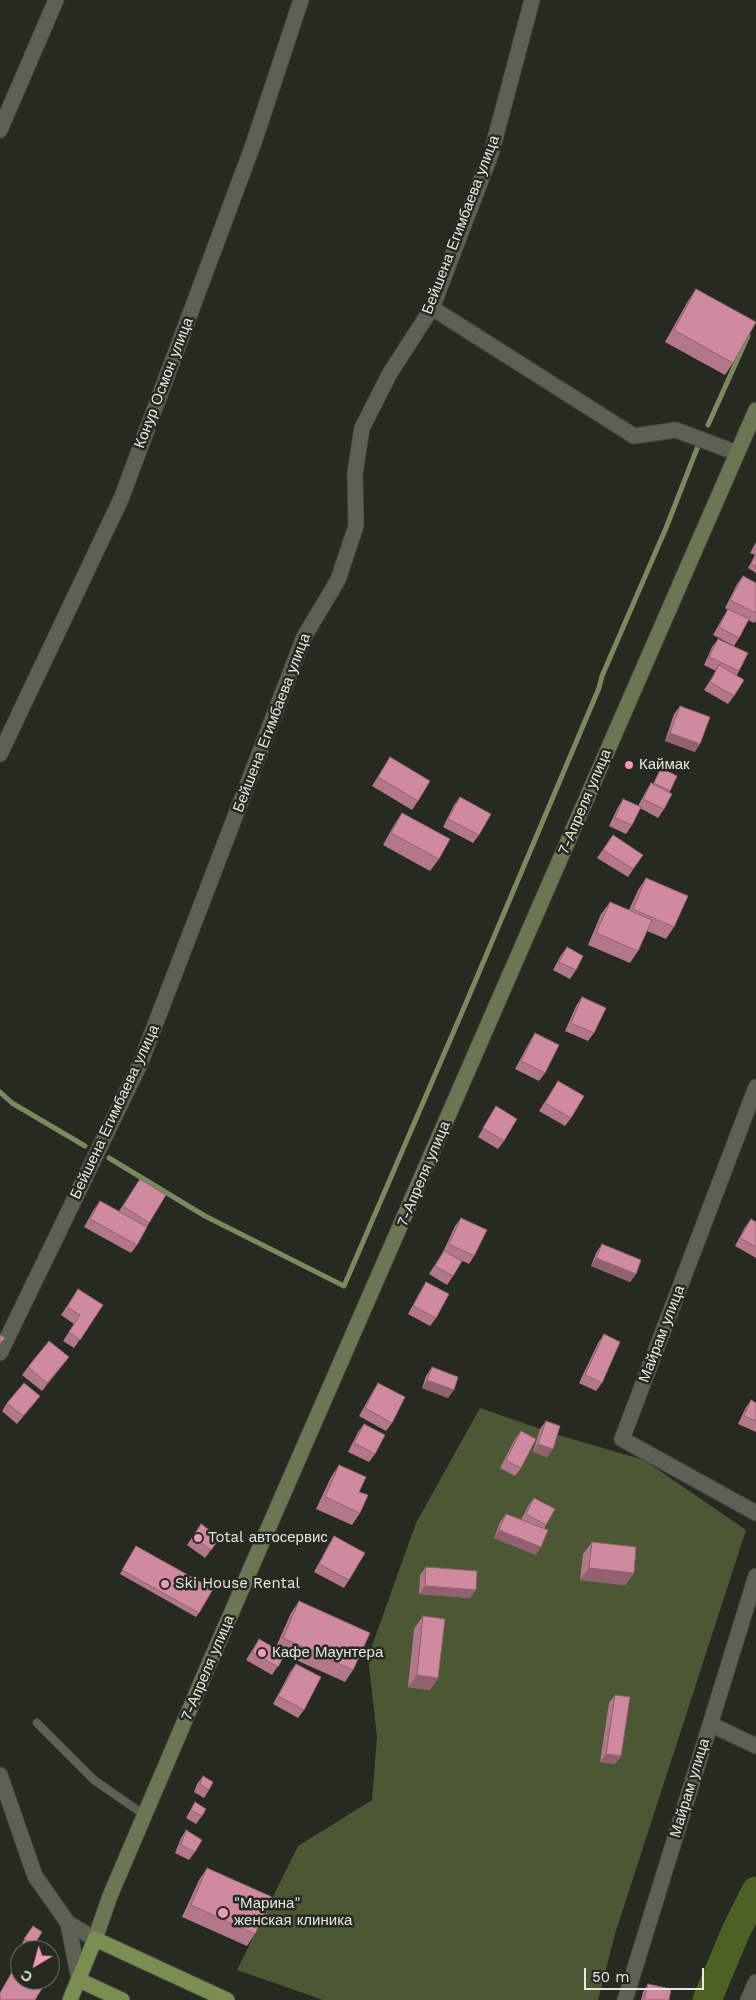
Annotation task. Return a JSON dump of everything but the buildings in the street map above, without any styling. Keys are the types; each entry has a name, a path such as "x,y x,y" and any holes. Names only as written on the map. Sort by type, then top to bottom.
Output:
{"main road":[{"name":"7-Апреля улица","path":"95,1938 110,1896 146,1816 206,1671 756,410"},
{"path":"70,2000 95,1938 227,2000"},
{"path":"79,1980 122,2000"}],"street":[{"path":"0,130 56,0"},
{"name":"Конур Осмон улица","path":"0,754 121,499 253,145 301,0"},
{"name":"Бейшена Егимбаева улица","path":"0,1353 140,1064 304,637 338,580 356,526 355,473 362,428 390,374 432,308 491,154 532,0"},
{"path":"432,308 634,436 676,430 737,453"},
{"name":"Майрам улица","path":"756,1087 622,1439 756,1513"},
{"name":"Майрам улица","path":"625,2000 756,1576"},
{"path":"710,1724 755,1745"},
{"path":"0,1775 35,1876 68,1923 79,1980"},
{"path":"68,1923 95,1938"},
{"path":"748,2000 756,1982"}],"lane":[{"path":"37,1723 94,1780 146,1816"}],"green space":[{"path":"480,1408 555,1434 644,1460 746,1530 615,1934 598,2000 323,2000 237,1970 298,1846 372,1800 377,1737 368,1657 416,1523"}],"waterway":[{"path":"708,425 748,336"},
{"path":"109,1158 205,1216 344,1286 599,688 602,676 666,528 698,446"},
{"path":"0,1092 12,1103 85,1146"},
{"path":"707,2000 736,1931 756,1891"}],"place":[{"name":"Каймак","path":"629,765"},
{"name":"Total автосервис","path":"198,1538"},
{"name":"Ski House Rental","path":"165,1584"},
{"name":"Кафе Маунтера","path":"262,1653"},
{"name":"\"Марина\" женская клиника","path":"223,1913"}]}
